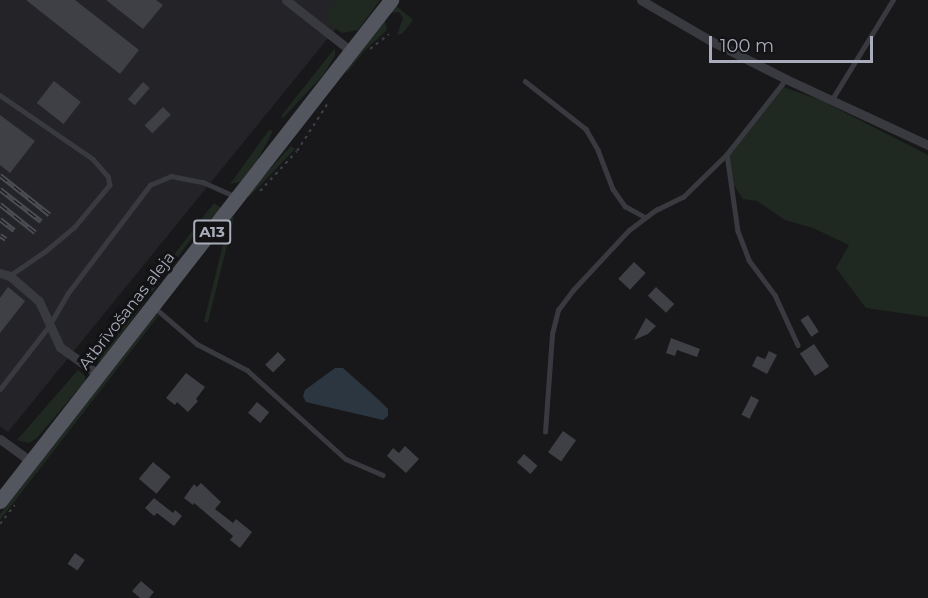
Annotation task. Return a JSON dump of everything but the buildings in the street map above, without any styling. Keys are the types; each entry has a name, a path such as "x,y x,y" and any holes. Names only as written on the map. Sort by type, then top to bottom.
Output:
{"main road":[{"name":"Atbrīvošanas aleja","path":"0,501 238,198 358,53 391,0"}],"street":[{"path":"286,0 358,53"},
{"path":"641,0 713,42 786,79 928,145"},
{"path":"5,274 39,301 60,347 99,375"},
{"path":"0,439 30,461"}],"lane":[{"path":"831,101 893,0"},
{"path":"545,432 552,334 558,310 629,230 645,217 683,197 727,154 786,79"},
{"path":"525,81 586,129 598,150 613,189 625,206 645,217"},
{"path":"0,95 93,159 108,176 111,185 75,227 45,252 5,274"},
{"path":"727,154 738,231 749,260 775,295 798,345"},
{"path":"0,389 49,326 68,292 150,185 171,176 203,182 238,198"},
{"path":"154,307 197,344 247,370 346,459 383,476"}],"path":[{"path":"358,53 389,34"},
{"path":"257,194 297,151 334,96"},
{"path":"0,524 16,503"}],"shaded area":[{"path":"0,0 359,0 8,432 0,426"},
{"path":"337,0 380,0 358,30 342,33 328,23 327,13"},
{"path":"394,4 413,20 402,34 397,35 403,18 399,12 390,13 385,21 387,30 365,50 346,74 347,66"},
{"path":"335,48 335,55 324,74 283,118 281,116"},
{"path":"783,87 820,100 928,155 928,317 866,308 836,268 849,245 813,228 785,220 757,201 743,199 733,184 729,152"},
{"path":"269,130 273,131 257,161 240,182 230,184"},
{"path":"291,146 295,149 248,198 249,192"},
{"path":"214,203 221,208 191,239 102,360 94,363 85,360 115,331"},
{"path":"230,217 234,218 208,323 204,322"},
{"path":"156,315 159,315 0,520 0,514"},
{"path":"335,368 343,368 379,400 388,409 388,416 383,420 306,402 303,396 305,390"},
{"path":"78,370 85,376 85,381 37,438 29,443 17,440"}],"railway":[{"path":"0,175 49,214"},
{"path":"0,189 41,221"},
{"path":"0,204 35,232"},
{"path":"0,219 14,230"},
{"path":"0,235 6,239"}]}
